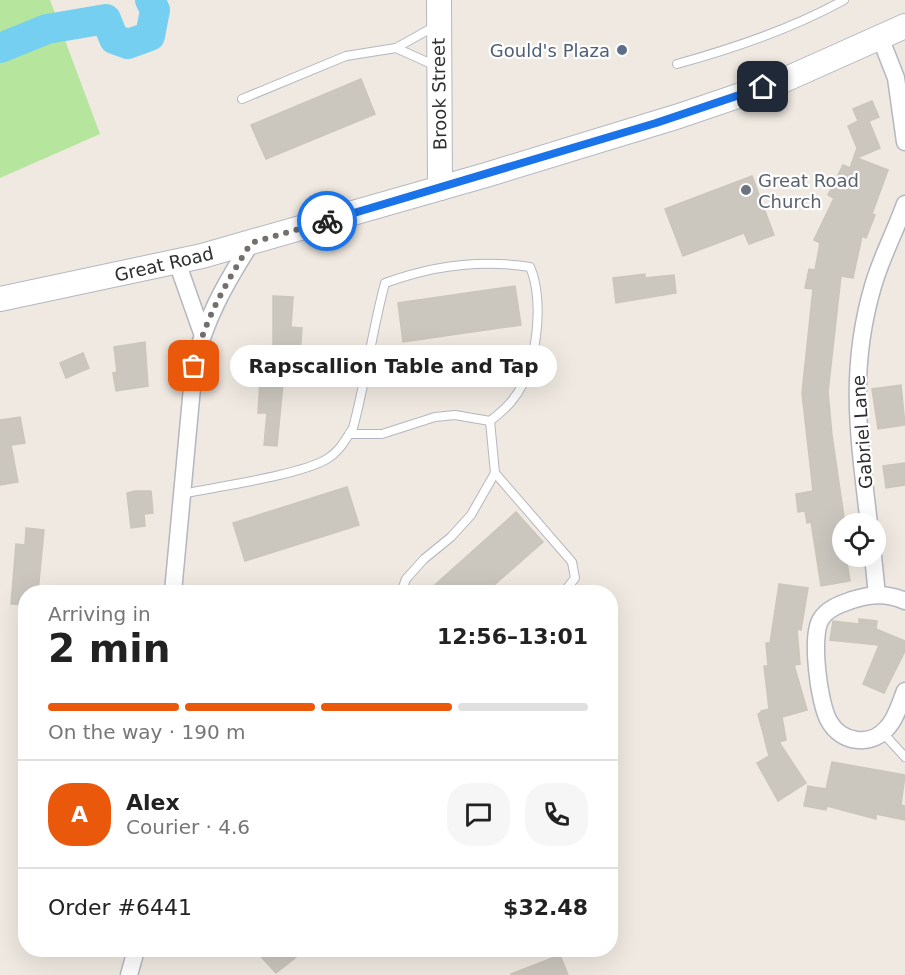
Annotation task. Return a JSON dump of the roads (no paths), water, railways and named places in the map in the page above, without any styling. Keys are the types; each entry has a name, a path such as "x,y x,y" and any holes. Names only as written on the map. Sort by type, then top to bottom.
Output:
{"main road":[{"name":"Brook Street","path":"439,12 440,188"},
{"name":"Great Road","path":"0,299 177,262 251,243 656,123 771,84 905,26"}],"street":[{"path":"880,37 896,78 905,142"},
{"name":"Gabriel Lane","path":"868,513 857,420 858,361 874,284 905,204"},
{"path":"173,585 194,366 202,333 215,304 251,243"},
{"path":"177,262 202,333"},
{"path":"874,567 877,595"},
{"path":"905,601 891,596 877,595 855,599 831,609 819,624 815,644 826,715 833,727 844,736 857,740 870,739 883,733 894,718 905,692"},
{"path":"129,975 134,957"}],"lane":[{"path":"677,63 723,51 810,19 844,0"},
{"path":"242,99 346,56 396,48 439,12"},
{"path":"396,48 440,68"},
{"path":"183,494 288,472 325,460 341,448 349,434 365,385 372,333 385,282 416,271 489,261 530,267 539,303 532,356 516,397 490,421"},
{"path":"349,434 382,434 435,417 455,414 490,421"},
{"path":"404,585 424,558 451,537 471,515 495,473 490,421"},
{"path":"495,473 572,562 575,578 570,585"},
{"path":"883,733 905,757"}],"waterway":[{"path":"0,48 47,29 106,19 114,39 128,44 150,36 155,10 150,0"}],"place":[{"name":"Gould's Plaza","path":"622,50"},
{"name":"Great Road Church","path":"746,190"},
{"name":"Rapscallion Table and Tap","path":"194,366"}]}
